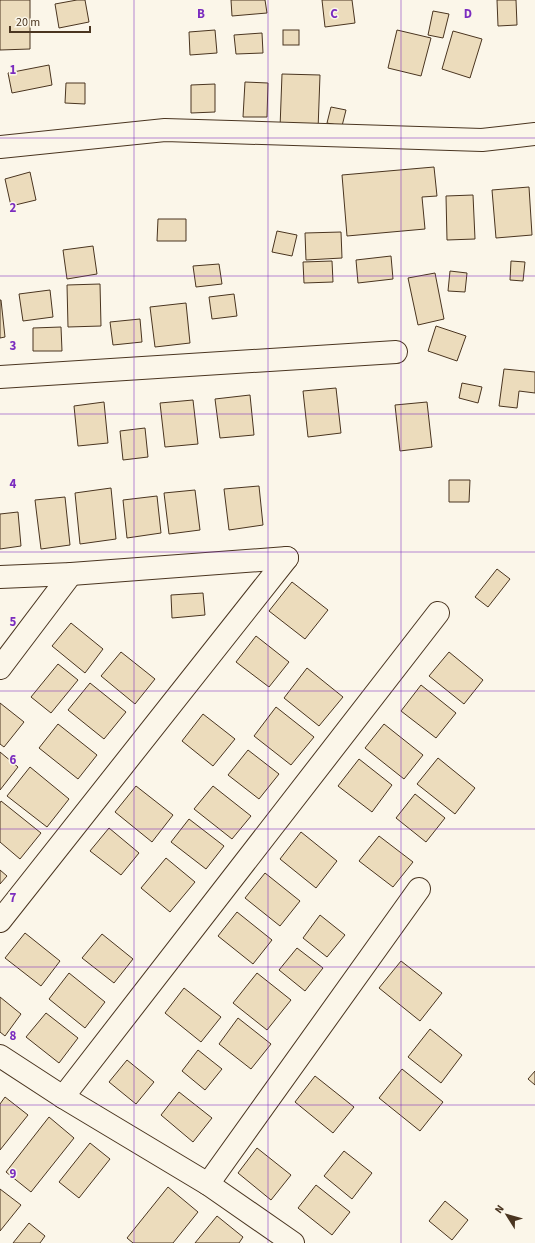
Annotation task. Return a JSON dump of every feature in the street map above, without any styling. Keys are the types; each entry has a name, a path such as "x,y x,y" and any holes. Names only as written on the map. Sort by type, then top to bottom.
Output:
{"street":[{"path":"0,147 165,130 482,140 535,134"},
{"path":"0,377 396,352"},
{"path":"0,577 72,574 287,558 0,922"},
{"path":"0,668 72,574"},
{"path":"63,1097 438,613"},
{"path":"208,1184 419,889"},
{"path":"0,1056 63,1097 208,1184 293,1243"}],"building":[{"path":"0,0 30,0 30,49 0,50"},
{"path":"85,0 89,22 59,28 55,4"},
{"path":"231,0 265,0 267,13 232,16"},
{"path":"322,0 352,0 355,23 325,27"},
{"path":"497,0 516,0 517,25 498,26"},
{"path":"433,11 449,14 443,38 428,35"},
{"path":"215,30 217,53 190,55 189,32"},
{"path":"283,30 299,30 299,45 283,45"},
{"path":"397,30 431,38 421,76 388,68"},
{"path":"453,31 482,39 470,78 442,69"},
{"path":"262,33 263,53 236,54 234,35"},
{"path":"49,65 52,85 12,93 8,73"},
{"path":"282,74 320,75 318,130 280,128"},
{"path":"245,82 268,83 267,117 243,117"},
{"path":"66,83 85,83 85,104 65,103"},
{"path":"215,84 215,112 191,113 191,85"},
{"path":"331,107 346,110 342,126 327,123"},
{"path":"434,167 437,196 422,197 425,229 347,236 342,175"},
{"path":"30,172 36,200 11,206 5,179"},
{"path":"529,187 532,235 496,238 492,190"},
{"path":"473,195 475,239 447,240 446,196"},
{"path":"158,219 186,219 186,241 157,241"},
{"path":"277,231 297,235 292,256 272,252"},
{"path":"341,232 342,258 306,260 305,233"},
{"path":"93,246 97,274 67,279 63,250"},
{"path":"391,256 393,279 358,283 356,260"},
{"path":"332,261 333,282 304,283 303,262"},
{"path":"511,261 525,262 523,281 510,280"},
{"path":"219,264 222,284 196,287 193,266"},
{"path":"450,271 467,273 465,292 448,291"},
{"path":"435,273 444,319 418,325 408,278"},
{"path":"100,284 101,326 68,327 67,285"},
{"path":"50,290 53,317 23,321 19,294"},
{"path":"234,294 237,316 212,319 209,297"},
{"path":"0,300 5,337 0,338"},
{"path":"186,303 190,343 155,347 150,307"},
{"path":"140,319 142,342 113,345 110,322"},
{"path":"436,326 466,336 457,361 428,351"},
{"path":"61,327 62,351 33,351 33,328"},
{"path":"504,369 535,372 535,393 519,391 517,408 499,406"},
{"path":"462,383 482,387 478,403 459,398"},
{"path":"336,388 341,433 308,437 303,391"},
{"path":"250,395 254,435 220,438 215,399"},
{"path":"193,400 198,444 165,447 160,403"},
{"path":"104,402 108,443 78,446 74,406"},
{"path":"427,402 432,447 400,451 395,405"},
{"path":"145,428 148,457 123,460 120,431"},
{"path":"449,480 470,480 469,502 449,502"},
{"path":"259,486 263,525 229,530 224,489"},
{"path":"111,488 116,539 80,544 75,493"},
{"path":"195,490 200,530 169,534 164,493"},
{"path":"157,496 161,533 127,538 123,500"},
{"path":"65,497 70,545 41,549 35,500"},
{"path":"18,512 21,546 0,549 0,514"},
{"path":"497,569 510,579 488,607 475,597"},
{"path":"292,582 328,610 305,639 269,611"},
{"path":"203,593 205,615 172,618 171,595"},
{"path":"71,623 103,649 85,673 52,646"},
{"path":"256,636 289,662 269,687 236,662"},
{"path":"121,652 155,679 135,704 101,676"},
{"path":"449,652 483,680 464,704 429,676"},
{"path":"58,664 78,680 51,713 31,697"},
{"path":"307,668 343,697 319,726 284,698"},
{"path":"90,683 126,712 104,739 68,710"},
{"path":"421,685 456,713 436,738 401,711"},
{"path":"0,703 24,722 4,747 0,744"},
{"path":"276,707 314,737 291,765 254,736"},
{"path":"203,714 235,739 213,766 182,741"},
{"path":"58,724 97,755 78,779 39,748"},
{"path":"384,724 423,755 404,779 365,748"},
{"path":"248,750 279,774 259,799 228,775"},
{"path":"0,752 18,767 0,790"},
{"path":"438,758 475,788 455,814 417,784"},
{"path":"359,759 392,785 372,812 338,786"},
{"path":"30,767 69,799 47,827 7,796"},
{"path":"136,786 173,815 152,842 115,812"},
{"path":"213,786 251,816 232,839 194,809"},
{"path":"415,794 445,818 426,842 396,818"},
{"path":"1,801 41,833 20,859 0,842"},
{"path":"189,819 224,846 206,869 171,842"},
{"path":"109,828 139,853 121,875 90,851"},
{"path":"301,832 337,861 316,888 280,859"},
{"path":"379,836 413,862 393,887 359,861"},
{"path":"166,858 195,882 170,912 141,888"},
{"path":"0,870 7,876 0,884"},
{"path":"265,873 300,901 280,926 245,898"},
{"path":"237,912 272,940 253,964 218,936"},
{"path":"320,915 345,935 327,957 303,938"},
{"path":"25,933 60,961 41,986 5,958"},
{"path":"102,934 133,959 114,983 82,958"},
{"path":"297,948 323,968 305,991 279,970"},
{"path":"401,961 442,993 420,1021 379,988"},
{"path":"69,973 105,1002 85,1028 49,999"},
{"path":"257,973 291,1000 267,1030 233,1003"},
{"path":"184,988 221,1017 201,1042 165,1013"},
{"path":"0,997 21,1014 5,1036 0,1032"},
{"path":"46,1013 78,1038 59,1063 26,1037"},
{"path":"238,1018 271,1044 251,1069 219,1044"},
{"path":"430,1029 462,1055 441,1083 408,1057"},
{"path":"198,1050 222,1069 205,1090 182,1071"},
{"path":"127,1060 154,1082 136,1104 109,1082"},
{"path":"402,1069 443,1102 420,1131 379,1098"},
{"path":"535,1071 535,1085 528,1079"},
{"path":"315,1076 354,1107 333,1133 295,1102"},
{"path":"179,1092 212,1118 193,1142 161,1115"},
{"path":"5,1097 28,1115 0,1150 0,1104"},
{"path":"49,1117 74,1138 31,1192 6,1172"},
{"path":"90,1143 110,1159 79,1198 59,1182"},
{"path":"257,1148 291,1175 271,1200 238,1173"},
{"path":"344,1151 372,1173 352,1199 324,1176"},
{"path":"316,1185 350,1212 332,1235 298,1208"},
{"path":"168,1187 198,1212 173,1243 133,1243 127,1238"},
{"path":"0,1189 21,1205 0,1231"},
{"path":"445,1201 468,1220 452,1240 429,1221"},
{"path":"217,1216 243,1237 239,1243 195,1243"},
{"path":"29,1223 45,1236 40,1243 13,1243"}]}
